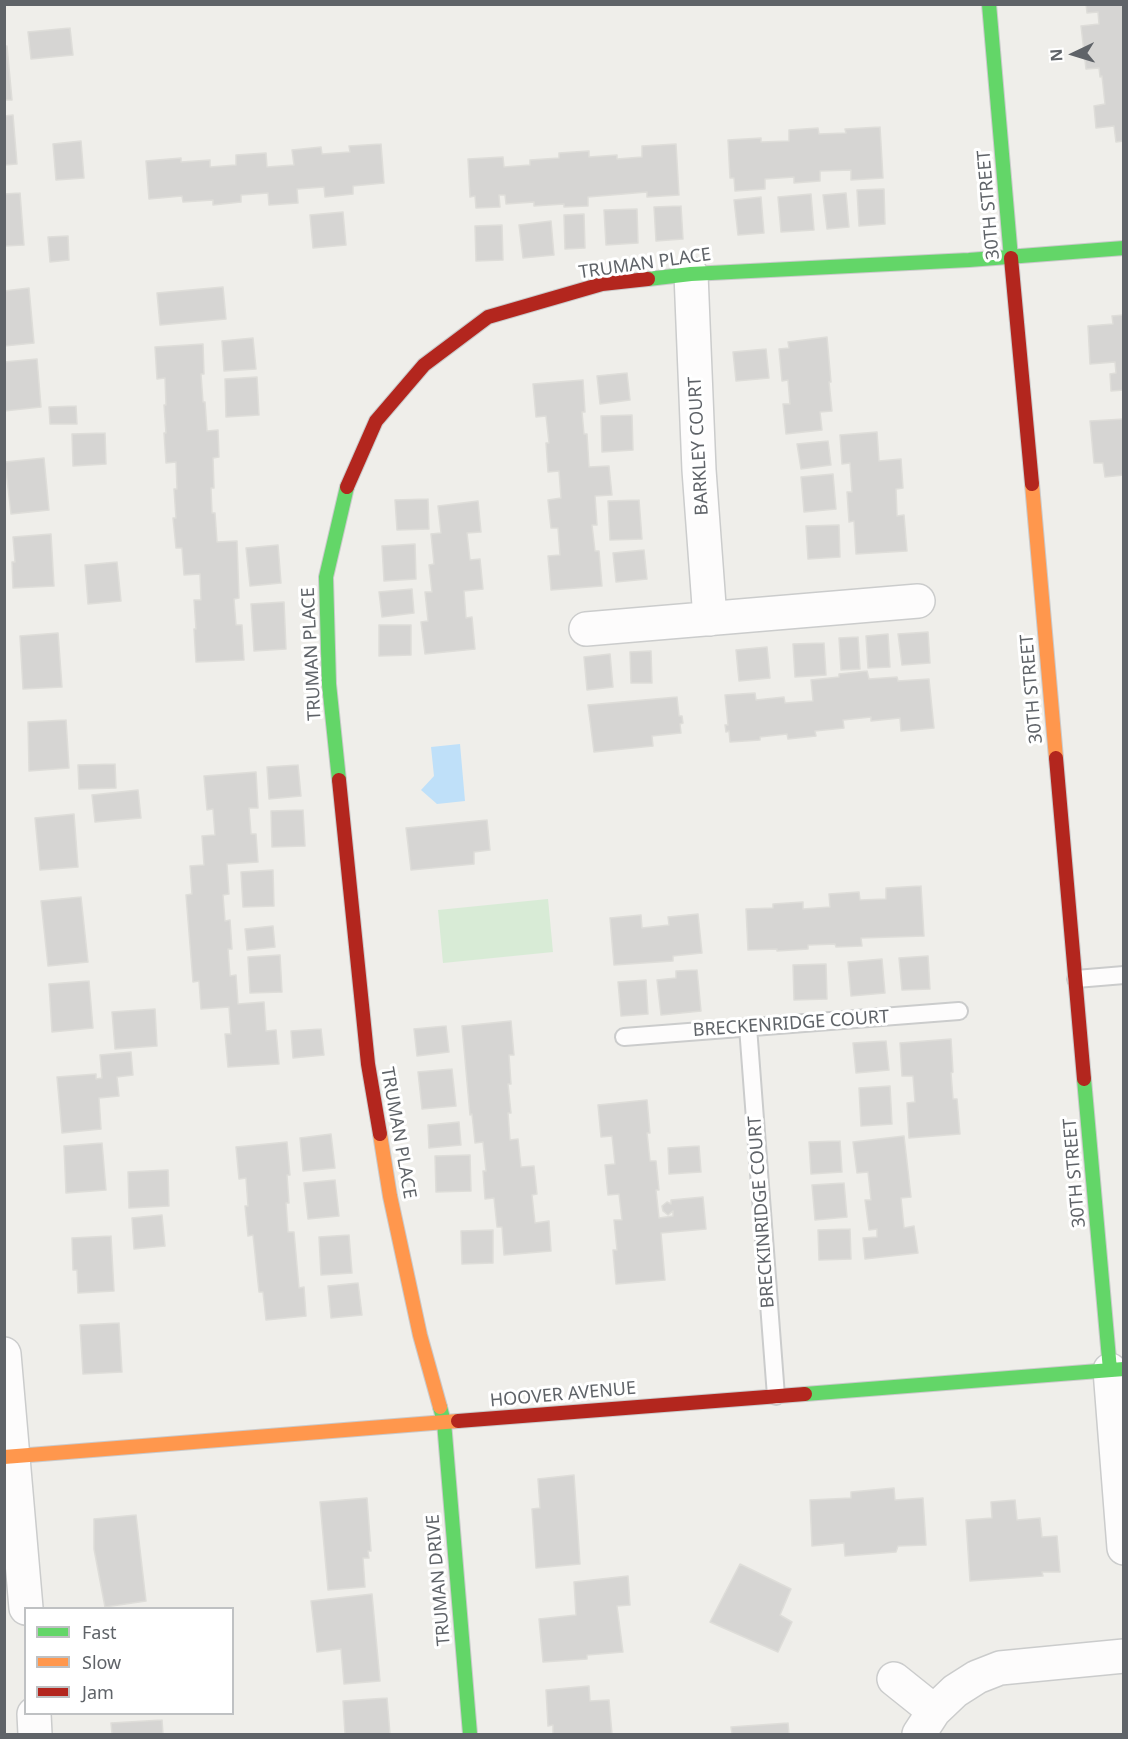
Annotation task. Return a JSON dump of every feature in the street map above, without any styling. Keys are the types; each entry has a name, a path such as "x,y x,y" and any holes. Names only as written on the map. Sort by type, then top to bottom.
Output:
{"street":[{"name":"30TH STREET","path":"989,4 1076,980 1117,1369"},
{"name":"TRUMAN PLACE","path":"444,1422 420,1335 390,1196 368,1064 329,684 326,577 345,492 376,422 424,365 488,317 602,284 690,274 1124,248"},
{"name":"BARKLEY COURT","path":"690,274 699,470 710,619"},
{"path":"586,629 918,602"},
{"path":"4,1354 9,1457 26,1607"},
{"path":"1117,1369 1124,1548"},
{"name":"HOOVER AVENUE","path":"9,1457 1117,1369"},
{"name":"TRUMAN DRIVE","path":"444,1422 470,1734"},
{"path":"894,1679 926,1723 955,1691 977,1677 1000,1668 1124,1656"},
{"path":"34,1715 35,1734"}],"lane":[{"path":"1076,980 1124,975"},
{"name":"BRECKENRIDGE COURT","path":"624,1037 959,1011"},
{"name":"BRECKINRIDGE COURT","path":"748,1027 776,1396"}],"green space":[{"path":"548,899 553,952 443,963 438,910"}],"water":[{"path":"460,744 465,801 437,804 421,790 434,776 431,747"}],"building":[{"path":"1086,4 1124,4 1124,141 1116,142 1114,126 1096,128 1094,106 1105,104 1102,76 1100,77 1099,68 1086,69 1081,26 1099,24 1098,12 1087,13"},
{"path":"70,28 73,55 31,59 28,32"},
{"path":"4,46 7,46 12,100 4,100"},
{"path":"13,115 17,164 4,165 4,116"},
{"path":"880,127 883,178 851,180 851,170 820,171 820,181 794,183 794,177 765,179 765,189 735,191 734,178 730,178 728,140 761,138 761,142 789,141 789,130 818,128 819,134 846,133 845,129"},
{"path":"81,141 84,178 56,180 53,144"},
{"path":"381,144 384,183 353,186 353,194 325,197 324,187 297,189 298,203 269,205 268,193 241,195 241,202 213,205 213,200 183,202 182,196 149,199 146,161 181,158 181,162 210,160 210,167 236,165 236,155 266,153 267,167 294,165 292,150 321,147 322,154 350,152 349,146"},
{"path":"676,144 679,195 647,197 647,192 588,197 588,206 564,207 564,204 534,206 534,202 506,204 505,195 499,195 500,207 476,208 475,196 470,197 468,159 503,157 504,167 530,165 530,160 559,158 559,153 589,151 589,157 617,155 617,159 642,157 642,146"},
{"path":"884,189 885,224 859,226 857,190"},
{"path":"20,193 24,245 4,246 4,194"},
{"path":"846,193 849,227 827,229 823,195"},
{"path":"811,194 814,230 781,232 778,197"},
{"path":"761,197 764,233 738,235 734,200"},
{"path":"681,206 683,239 656,241 654,207"},
{"path":"637,209 638,243 606,245 604,210"},
{"path":"343,212 346,245 313,248 310,215"},
{"path":"584,214 585,248 565,249 564,215"},
{"path":"551,221 554,255 523,258 519,225"},
{"path":"502,225 503,260 476,261 475,226"},
{"path":"68,236 69,260 50,262 48,237"},
{"path":"223,287 226,319 160,325 157,293"},
{"path":"29,288 34,343 4,346 4,291"},
{"path":"1124,315 1124,390 1111,391 1110,374 1116,373 1115,362 1090,364 1088,326 1113,324 1112,316"},
{"path":"827,337 832,411 820,412 822,430 786,434 783,404 790,404 788,380 782,381 779,349 789,348 788,342"},
{"path":"253,338 256,369 224,371 222,341"},
{"path":"203,344 204,374 201,374 207,431 218,430 219,457 213,458 212,513 215,513 217,542 237,541 239,598 234,599 236,625 242,625 244,660 196,662 194,600 201,600 200,574 184,575 182,548 176,548 173,518 176,518 174,489 177,489 176,462 166,463 165,378 157,379 155,347"},
{"path":"766,349 769,378 736,381 733,352"},
{"path":"37,359 41,407 4,411 4,362"},
{"path":"627,373 630,400 600,404 597,376"},
{"path":"257,377 259,415 226,417 225,379"},
{"path":"583,380 585,412 582,412 584,434 587,434 589,467 609,466 612,495 595,496 597,525 592,525 595,551 599,551 602,586 551,590 548,556 560,555 558,528 551,528 548,500 561,498 559,471 548,472 546,443 549,443 546,416 536,417 533,384"},
{"path":"76,406 77,424 50,424 49,407"},
{"path":"632,415 633,450 602,452 601,416"},
{"path":"1124,419 1124,475 1105,477 1103,463 1094,463 1090,421"},
{"path":"877,432 879,461 901,459 903,488 896,489 897,516 904,515 907,551 856,554 854,521 849,522 847,492 852,492 850,463 842,464 840,435"},
{"path":"105,433 106,464 73,466 72,434"},
{"path":"828,441 831,465 801,469 797,444"},
{"path":"44,458 49,510 11,514 5,462"},
{"path":"833,474 836,509 804,512 801,477"},
{"path":"428,499 429,529 397,530 395,500"},
{"path":"639,500 642,539 610,540 608,501"},
{"path":"478,501 481,532 467,533 470,560 480,559 483,589 464,591 466,618 472,617 475,649 425,654 421,622 428,621 425,592 432,592 429,565 434,564 431,534 441,533 438,506"},
{"path":"839,525 840,557 808,559 806,526"},
{"path":"51,534 54,586 13,588 12,562 15,562 13,537"},
{"path":"415,544 416,579 384,581 382,546"},
{"path":"278,545 281,583 250,586 246,548"},
{"path":"644,550 647,579 616,582 613,553"},
{"path":"117,562 121,601 88,604 85,565"},
{"path":"412,589 414,613 382,617 379,592"},
{"path":"284,602 286,649 254,651 251,604"},
{"path":"379,625 411,625 411,655 379,656"},
{"path":"928,632 930,663 902,665 898,634"},
{"path":"58,633 62,687 23,689 20,636"},
{"path":"888,634 890,667 868,668 866,636"},
{"path":"858,637 860,669 841,670 839,638"},
{"path":"824,643 826,675 795,677 793,644"},
{"path":"767,647 770,678 739,681 736,650"},
{"path":"651,651 652,683 631,683 630,652"},
{"path":"610,654 613,687 587,690 584,657"},
{"path":"867,671 869,679 897,677 898,681 929,679 934,728 901,731 900,718 871,721 871,717 843,720 844,728 815,731 816,736 788,739 787,734 760,737 760,740 730,742 729,731 726,732 725,725 728,725 725,695 755,693 756,700 784,697 785,703 813,701 811,680"},
{"path":"677,697 679,716 682,716 683,723 680,724 681,733 652,736 653,746 594,752 588,705"},
{"path":"66,720 69,768 29,771 28,722"},
{"path":"115,764 116,788 79,789 78,765"},
{"path":"298,765 301,796 269,799 267,767"},
{"path":"256,772 258,808 249,808 251,834 256,834 258,862 227,864 229,894 223,895 225,921 230,920 232,949 228,949 230,976 236,975 238,1004 264,1002 266,1031 276,1030 279,1064 228,1067 225,1034 231,1034 229,1007 201,1009 199,981 193,982 186,895 192,894 190,866 204,865 202,836 215,835 213,809 207,810 204,776"},
{"path":"138,790 141,818 95,822 92,795"},
{"path":"303,810 305,846 272,847 271,811"},
{"path":"74,814 78,867 40,870 35,818"},
{"path":"487,820 490,850 474,852 474,864 411,870 406,828"},
{"path":"273,870 274,906 243,907 241,872"},
{"path":"921,886 924,936 861,938 862,946 836,947 835,944 808,945 808,949 748,950 746,909 773,908 773,904 803,902 803,909 830,907 829,894 859,892 860,900 886,899 886,888"},
{"path":"81,897 88,962 48,966 41,901"},
{"path":"698,914 702,953 673,956 673,961 614,965 610,918 641,915 642,928 669,925 668,917"},
{"path":"273,926 275,947 247,950 245,929"},
{"path":"280,955 282,992 250,993 248,957"},
{"path":"928,956 930,989 902,990 899,958"},
{"path":"882,959 885,993 851,996 848,962"},
{"path":"826,964 827,999 794,1000 793,965"},
{"path":"697,970 701,1011 661,1015 657,980 676,978 676,971"},
{"path":"646,980 648,1014 621,1016 618,982"},
{"path":"89,981 93,1028 52,1032 49,984"},
{"path":"155,1009 157,1046 115,1049 112,1012"},
{"path":"511,1021 514,1055 509,1055 510,1140 518,1139 521,1167 534,1166 537,1194 532,1195 535,1223 549,1221 551,1251 504,1255 502,1227 497,1227 494,1198 485,1199 483,1171 486,1171 483,1142 475,1143 472,1114 470,1115 462,1026"},
{"path":"446,1026 449,1052 417,1056 414,1029"},
{"path":"321,1029 324,1055 293,1058 291,1031"},
{"path":"951,1039 953,1099 957,1099 960,1134 909,1138 907,1103 915,1102 913,1076 902,1076 900,1043"},
{"path":"886,1041 889,1070 856,1073 853,1043"},
{"path":"131,1052 133,1075 117,1077 119,1096 99,1098 101,1129 62,1133 57,1077 96,1074 96,1079 102,1078 100,1055"},
{"path":"452,1069 456,1106 422,1109 418,1072"},
{"path":"890,1086 892,1124 861,1126 859,1088"},
{"path":"647,1100 650,1133 647,1133 650,1161 656,1161 659,1218 673,1216 673,1211 668,1215 663,1211 662,1206 667,1202 671,1204 671,1200 703,1197 706,1229 661,1233 665,1280 616,1284 613,1250 617,1250 614,1220 622,1220 619,1194 608,1195 605,1165 615,1164 612,1136 601,1137 598,1105"},
{"path":"459,1122 461,1145 429,1148 428,1125"},
{"path":"331,1134 335,1168 303,1171 300,1138"},
{"path":"904,1136 911,1197 901,1198 904,1228 914,1226 918,1253 865,1259 863,1238 877,1237 877,1229 869,1230 865,1200 871,1200 868,1172 857,1173 853,1142"},
{"path":"840,1141 842,1172 811,1174 809,1142"},
{"path":"287,1142 290,1175 287,1175 289,1203 286,1203 288,1232 294,1232 299,1288 304,1287 306,1316 266,1320 263,1292 259,1292 253,1235 248,1236 245,1206 248,1206 246,1178 239,1179 236,1147"},
{"path":"102,1143 106,1190 66,1193 64,1146"},
{"path":"699,1146 701,1172 669,1174 668,1148"},
{"path":"470,1155 471,1191 436,1192 435,1156"},
{"path":"168,1170 169,1206 129,1208 128,1172"},
{"path":"335,1180 339,1216 308,1219 304,1183"},
{"path":"844,1183 847,1217 815,1220 812,1185"},
{"path":"162,1215 165,1246 134,1249 132,1218"},
{"path":"850,1229 851,1259 819,1260 818,1230"},
{"path":"493,1230 493,1263 462,1264 461,1231"},
{"path":"349,1235 352,1273 321,1275 319,1237"},
{"path":"111,1236 114,1291 78,1293 77,1270 73,1270 72,1238"},
{"path":"358,1283 362,1315 331,1318 328,1286"},
{"path":"119,1323 122,1372 83,1374 80,1325"},
{"path":"574,1475 580,1564 536,1568 532,1509 540,1508 538,1479"},
{"path":"894,1488 895,1500 923,1498 926,1545 898,1546 896,1552 845,1556 844,1543 812,1546 810,1500 851,1498 851,1492"},
{"path":"367,1498 371,1551 368,1551 369,1558 363,1558 365,1587 328,1590 320,1502"},
{"path":"1015,1500 1017,1520 1040,1518 1042,1537 1057,1536 1060,1572 1042,1572 1043,1576 970,1581 966,1520 992,1518 991,1502"},
{"path":"136,1515 146,1601 105,1607 94,1549 94,1519"},
{"path":"740,1564 791,1589 780,1615 792,1622 778,1652 710,1622"},
{"path":"628,1576 630,1605 617,1606 623,1652 587,1655 587,1659 543,1662 539,1619 576,1615 574,1582"},
{"path":"372,1594 380,1681 344,1684 341,1649 317,1652 311,1601"},
{"path":"589,1686 590,1701 609,1700 612,1734 553,1734 553,1725 548,1726 546,1690"},
{"path":"387,1698 390,1734 345,1734 343,1701"},
{"path":"162,1720 163,1734 112,1734 111,1723"},
{"path":"788,1723 789,1734 732,1734 731,1727"}],"traffic: fast":[{"path":"989,4 1011,258"},
{"path":"648,279 691,274 969,260 1124,248"},
{"path":"339,780 329,684 326,577 347,487"},
{"path":"1084,1079 1110,1370"},
{"path":"805,1394 1124,1369"},
{"path":"440,1407 444,1422 470,1734"}],"traffic: slow":[{"path":"1032,484 1056,758"},
{"path":"380,1134 390,1196 420,1335 440,1407"},
{"path":"4,1457 458,1421"}],"traffic: jam":[{"path":"1011,258 1032,484"},
{"path":"347,487 376,421 424,365 488,317 602,284 648,279"},
{"path":"1056,758 1084,1079"},
{"path":"339,780 368,1064 380,1134"},
{"path":"458,1421 805,1394"}]}
